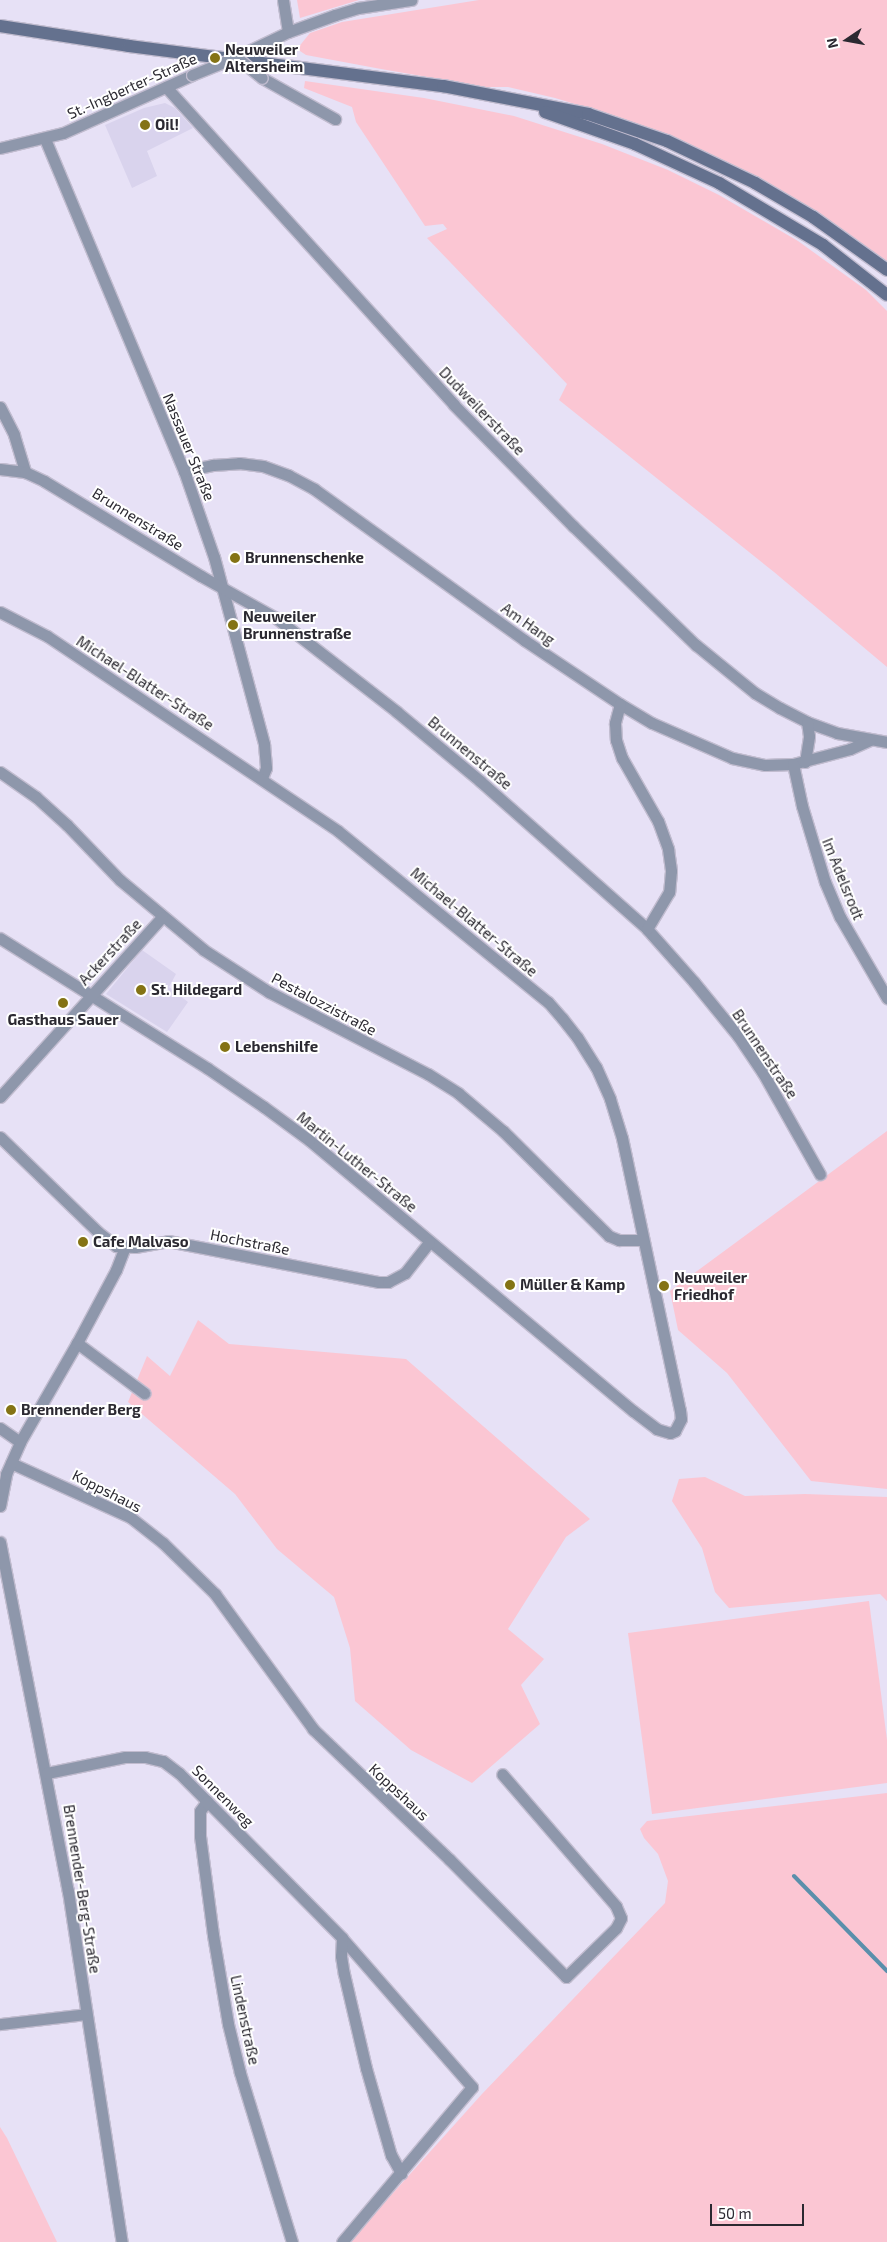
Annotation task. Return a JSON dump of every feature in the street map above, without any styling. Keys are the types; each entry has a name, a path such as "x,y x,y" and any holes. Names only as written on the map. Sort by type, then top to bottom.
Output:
{"main road":[{"path":"0,26 120,45 374,75 488,94 588,114 667,141 783,200 848,240 887,270"},
{"path":"488,94 610,134 661,155 719,183 823,245 887,296"}],"street":[{"path":"283,0 288,32"},
{"name":"St.-Ingberter-Straße","path":"0,148 45,139 63,133 288,32 358,8 412,0"},
{"path":"236,56 262,78 335,119"},
{"name":"Dudweilerstraße","path":"166,87 454,405 573,526 696,645 755,693 807,722 837,733 887,742"},
{"name":"Nassauer Straße","path":"45,139 184,471 222,588 264,744 266,763 262,778"},
{"path":"0,407 14,435 25,472"},
{"name":"Am Hang","path":"184,471 213,465 239,463 263,466 288,475 314,489 524,640 620,704 652,724 732,758 765,765 793,764 850,749 870,740"},
{"name":"Brunnenstraße","path":"0,469 25,472 67,493 222,588 244,598 276,618 397,712 480,780 647,929 738,1036 792,1121 820,1174"},
{"name":"Michael-Blatter-Straße","path":"0,612 47,636 262,778 376,861 548,1002 562,1018 596,1066 610,1099 622,1138 680,1410 681,1419 675,1431"},
{"path":"620,704 615,723 619,749 658,821 669,856 671,870 669,892 647,929"},
{"path":"805,762 809,736 807,722"},
{"name":"Im Adelsrodt","path":"793,764 802,806 825,882 840,917 887,998"},
{"name":"Pestalozzistraße","path":"0,772 36,797 67,824 120,880 162,917 204,950 269,992 428,1074 458,1093 503,1131 609,1236 619,1240 643,1240"},
{"name":"Ackerstraße","path":"0,1097 162,917"},
{"name":"Martin-Luther-Straße","path":"0,938 92,994 207,1068 294,1129 633,1411 656,1428 670,1433 675,1431"},
{"path":"0,1138 109,1242 125,1247 116,1270 77,1343 20,1442 6,1474 0,1506"},
{"name":"Hochstraße","path":"125,1247 168,1241 379,1282 396,1279 405,1272 429,1242"},
{"path":"77,1343 144,1393"},
{"path":"0,1428 20,1442"},
{"name":"Koppshaus","path":"12,1463 130,1516 163,1543 221,1601 313,1729 449,1859 566,1977 616,1928 621,1918 616,1906 502,1774"},
{"name":"Brennender-Berg-Straße","path":"0,1542 47,1774 68,1891 122,2242"},
{"name":"Sonnenweg","path":"47,1774 124,1757 145,1757 162,1761 174,1769 207,1801 342,1938 472,2087 401,2173"},
{"name":"Lindenstraße","path":"207,1801 200,1811 200,1836 213,1935 228,2024 240,2073 292,2242"},
{"path":"342,1938 341,1956 344,1974 364,2059 391,2155 401,2173 342,2242"},
{"path":"0,2024 86,2014"}],"shaded area":[{"path":"297,0 359,0 300,18"},
{"path":"479,0 887,0 887,264 859,241 788,197 673,137 618,117 555,98 508,87 486,87 381,69 306,55 297,49 310,33 342,22"},
{"path":"305,81 424,98 514,116 602,144 668,170 719,195 798,241 866,290 887,311 887,667 774,572 559,400 567,384 427,238 447,229 443,224 425,226 356,122 352,107 304,88"},
{"path":"165,103 175,108 193,128 147,151 157,176 132,188 105,125 144,108"},
{"name":"St. Hildegard","path":"142,950 176,974 169,987 188,1002 167,1032 106,994"},
{"path":"887,1131 887,1489 811,1481 727,1373 678,1330 670,1291"},
{"path":"198,1320 229,1344 406,1359 590,1519 566,1537 508,1629 544,1659 521,1685 540,1724 472,1783 411,1750 355,1701 350,1648 334,1597 277,1549 235,1494 128,1402 147,1356 170,1376"},
{"path":"705,1477 745,1496 805,1494 887,1497 887,1601 880,1594 729,1608 715,1592 702,1548 672,1501 679,1479"},
{"path":"869,1601 887,1740 887,1783 652,1814 628,1633"},
{"path":"887,1793 887,2242 349,2242 482,2094 665,1903 668,1881 658,1854 644,1838 640,1829 647,1821"},
{"path":"0,2127 7,2138 57,2242 0,2242"}],"waterway":[{"path":"794,1876 887,1971"}],"place":[{"name":"Neuweiler Altersheim","path":"215,58"},
{"name":"Oil!","path":"145,125"},
{"name":"Brunnenschenke","path":"235,558"},
{"name":"Neuweiler Brunnenstraße","path":"233,625"},
{"name":"St. Hildegard","path":"141,990"},
{"name":"Gasthaus Sauer","path":"63,1003"},
{"name":"Lebenshilfe","path":"225,1047"},
{"name":"Cafe Malvaso","path":"83,1242"},
{"name":"Müller & Kamp","path":"510,1285"},
{"name":"Neuweiler Friedhof","path":"664,1286"},
{"name":"Brennender Berg","path":"11,1410"}]}
